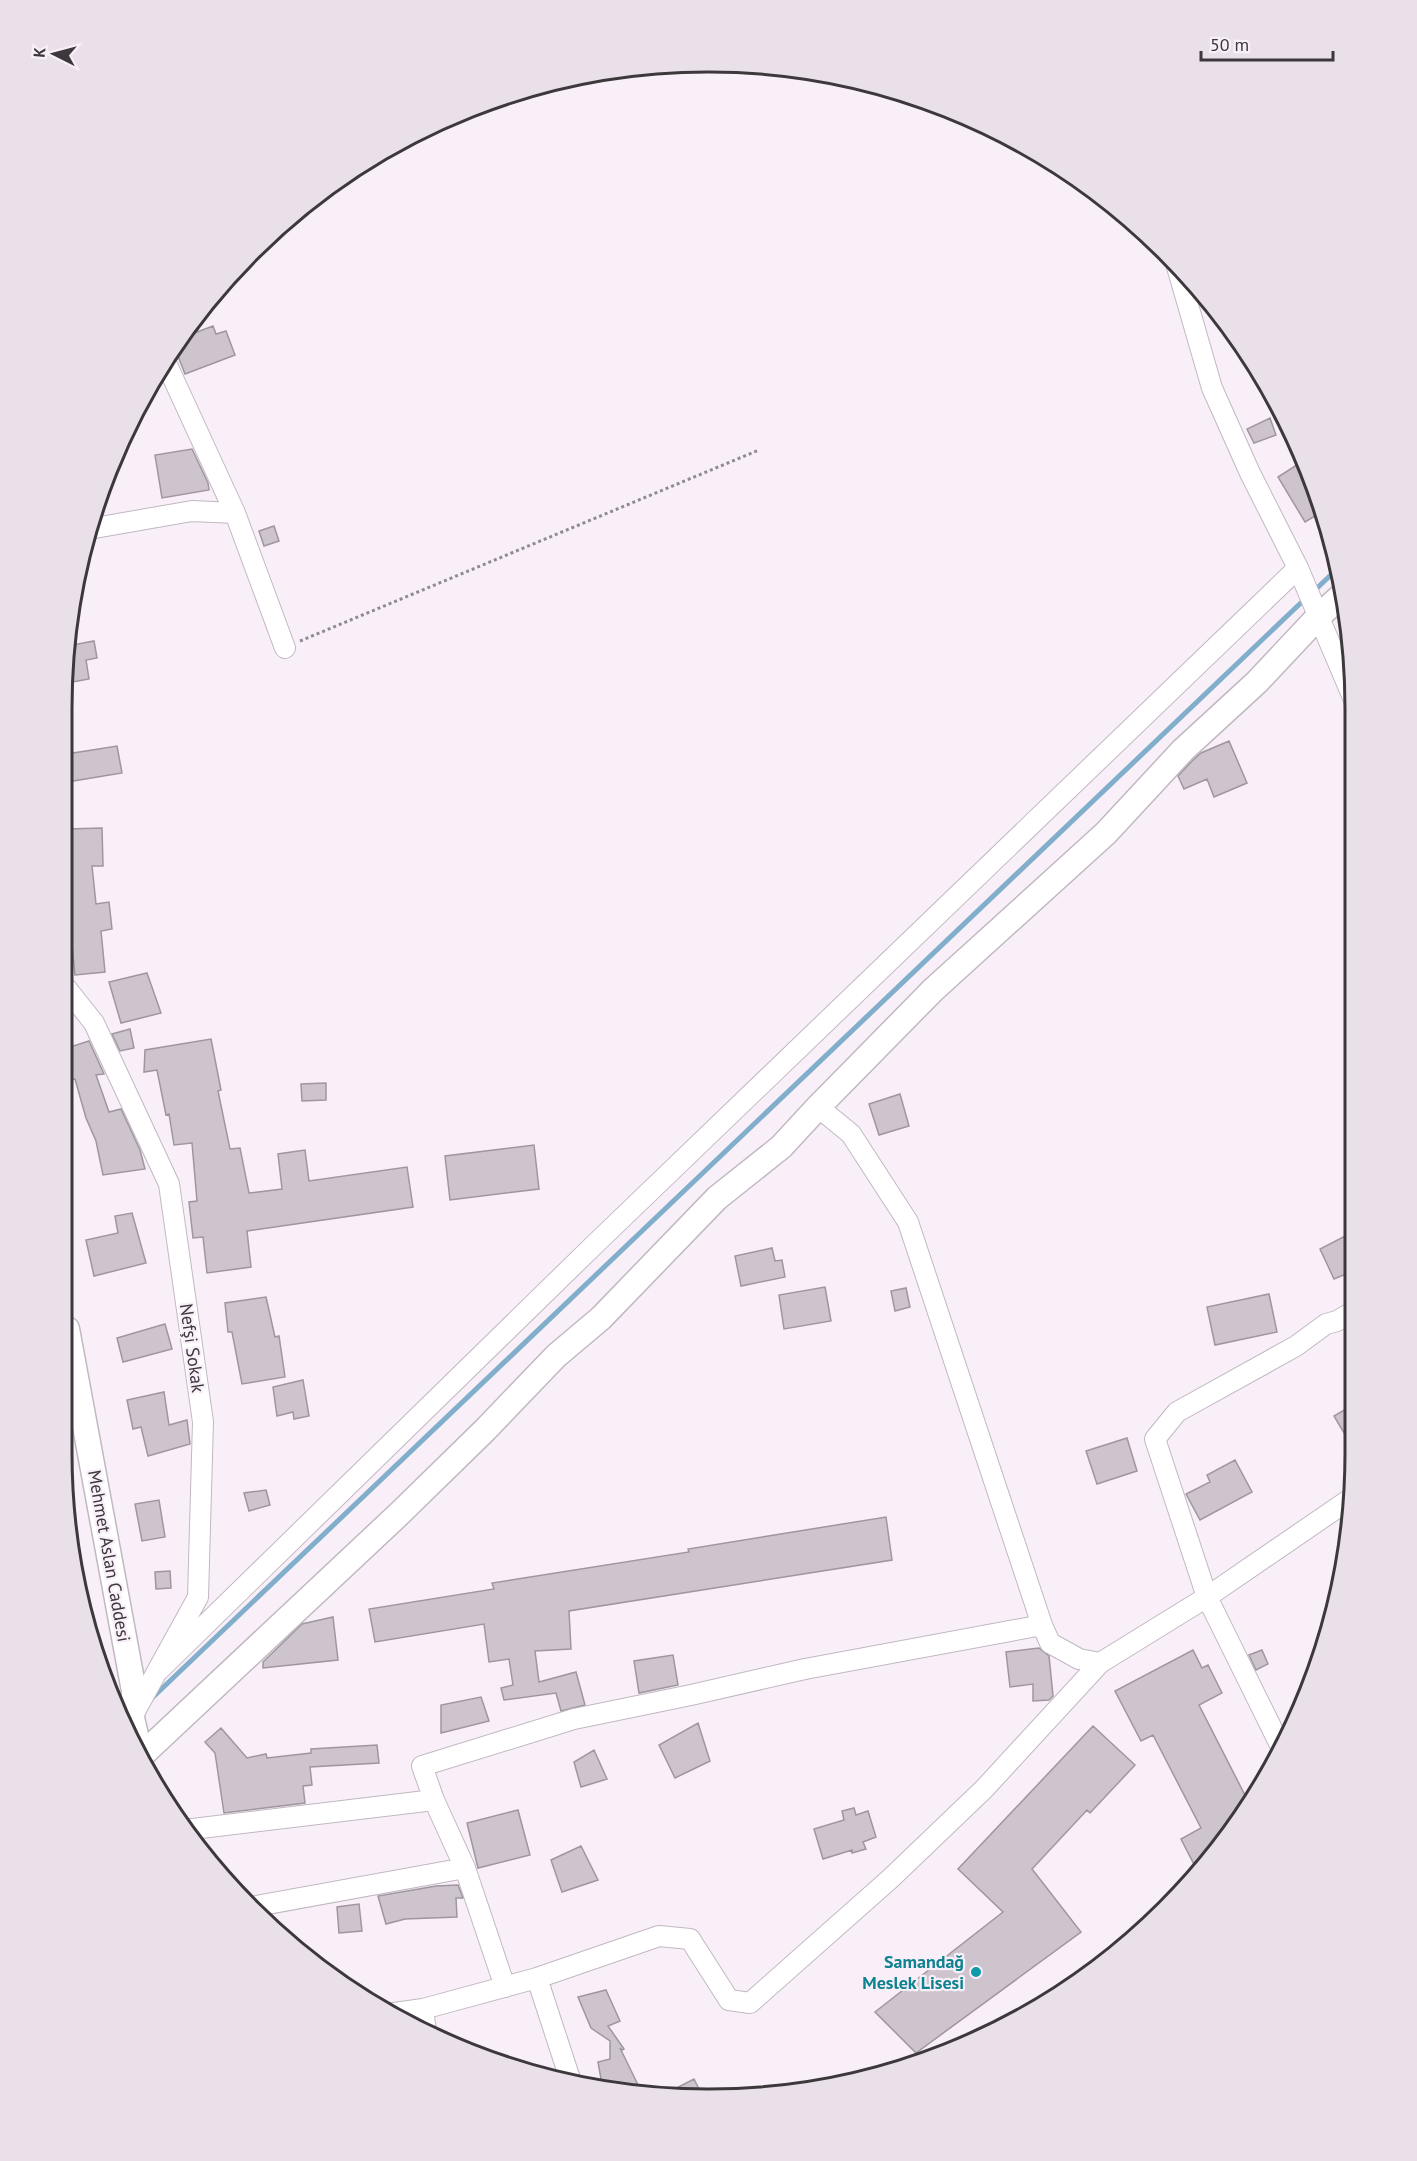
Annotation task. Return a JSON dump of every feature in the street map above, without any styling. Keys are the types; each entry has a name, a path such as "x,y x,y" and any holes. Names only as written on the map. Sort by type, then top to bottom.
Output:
{"street":[{"path":"1183,284 1212,388 1250,473 1298,568 1344,678"},
{"path":"169,370 235,513 285,648"},
{"path":"99,527 192,511 235,513"},
{"path":"159,1670 592,1247 1298,568"},
{"path":"147,1751 399,1514 556,1356 601,1318 717,1198 781,1147 933,990 1106,833 1183,750 1257,682 1336,601"},
{"name":"Nefşi Sokak","path":"72,995 94,1023 169,1184 203,1422 198,1597 132,1718"},
{"path":"818,1107 851,1134 908,1222 1042,1625 1050,1643 1079,1659 1100,1663"},
{"path":"1277,1738 1207,1597 1155,1439 1177,1412 1296,1346 1326,1324 1345,1316"},
{"name":"Mehmet Aslan Caddesi","path":"72,1356 134,1691 134,1725"},
{"path":"404,2011 537,1978 659,1936 690,1939 729,2000 750,2003 890,1879 984,1789 1100,1663 1207,1597 1343,1504"},
{"path":"505,1987 465,1868 434,1800 422,1766 574,1719 805,1669 1042,1625"},
{"path":"196,1829 434,1800"},
{"path":"261,1905 465,1868"},
{"path":"537,1978 568,2073"},
{"path":"423,2008 425,2022"}],"path":[{"path":"285,648 759,450"}],"building":[{"path":"213,326 216,334 226,331 235,355 185,374 178,356 196,332"},
{"path":"1270,418 1276,435 1254,443 1247,429"},
{"path":"192,449 209,490 162,498 155,455"},
{"path":"1297,465 1315,516 1305,522 1278,477"},
{"path":"274,526 279,541 264,546 259,531"},
{"path":"94,641 97,658 86,660 89,679 73,682 73,667 75,644"},
{"path":"1229,741 1247,783 1214,797 1207,779 1184,789 1178,776 1193,760 1201,753"},
{"path":"117,746 122,773 72,781 72,753"},
{"path":"102,828 103,866 92,866 96,904 109,902 112,929 101,931 105,972 75,975 72,945 72,829"},
{"path":"147,973 161,1013 121,1023 109,982"},
{"path":"130,1029 134,1048 120,1051 112,1034"},
{"path":"211,1039 221,1090 218,1091 230,1149 240,1148 249,1193 282,1189 278,1154 305,1150 309,1181 407,1167 413,1207 247,1231 251,1267 207,1273 203,1237 193,1238 189,1202 197,1201 192,1143 174,1145 169,1114 166,1115 157,1070 144,1072 145,1050"},
{"path":"89,1041 104,1074 96,1075 109,1112 121,1109 140,1150 145,1169 103,1175 96,1141 86,1118 75,1079 72,1079 72,1046"},
{"path":"326,1083 326,1100 302,1101 301,1084"},
{"path":"900,1094 909,1126 879,1135 869,1104"},
{"path":"534,1145 539,1189 450,1200 445,1156"},
{"path":"132,1213 146,1263 94,1276 86,1240 118,1233 115,1216"},
{"path":"1345,1236 1345,1274 1334,1279 1320,1249"},
{"path":"772,1248 775,1261 782,1260 785,1277 741,1286 735,1256"},
{"path":"825,1287 831,1321 784,1329 779,1295"},
{"path":"906,1288 910,1307 895,1311 891,1291"},
{"path":"1269,1294 1277,1332 1215,1345 1207,1307"},
{"path":"266,1297 275,1337 279,1336 285,1377 242,1384 232,1332 228,1332 225,1303"},
{"path":"165,1324 172,1349 123,1362 117,1338"},
{"path":"303,1380 309,1416 294,1419 293,1412 277,1416 273,1387"},
{"path":"164,1392 169,1425 187,1420 190,1444 148,1456 141,1427 133,1429 127,1400"},
{"path":"1345,1410 1345,1435 1334,1416"},
{"path":"1127,1438 1137,1471 1097,1484 1086,1451"},
{"path":"1235,1460 1252,1492 1200,1520 1186,1494 1210,1482 1207,1475"},
{"path":"266,1490 270,1505 249,1511 244,1493"},
{"path":"159,1500 165,1537 142,1541 135,1504"},
{"path":"886,1517 892,1560 569,1611 571,1649 535,1651 539,1682 576,1672 585,1705 561,1711 556,1693 504,1700 501,1688 513,1685 509,1659 489,1662 484,1624 375,1642 369,1609 494,1589 492,1583 689,1552 688,1549"},
{"path":"170,1571 171,1588 156,1589 155,1572"},
{"path":"333,1617 338,1660 263,1668 263,1662 302,1624"},
{"path":"1039,1648 1049,1656 1053,1696 1049,1700 1033,1701 1033,1684 1010,1687 1006,1652"},
{"path":"1193,1650 1202,1668 1208,1665 1222,1693 1199,1705 1245,1795 1194,1864 1181,1839 1201,1828 1153,1735 1141,1741 1115,1691"},
{"path":"1262,1650 1268,1664 1256,1670 1249,1655"},
{"path":"673,1655 678,1685 639,1693 634,1661"},
{"path":"481,1697 489,1721 441,1733 441,1705"},
{"path":"698,1723 710,1761 675,1778 659,1745"},
{"path":"1093,1726 1135,1765 1090,1813 1087,1810 1032,1869 1081,1932 916,2053 875,2012 1003,1912 958,1869"},
{"path":"221,1728 247,1758 266,1754 267,1758 311,1753 311,1749 377,1745 379,1763 310,1767 312,1785 303,1786 305,1803 224,1813 215,1753 205,1742"},
{"path":"594,1750 607,1779 581,1787 574,1762"},
{"path":"854,1808 856,1815 868,1811 876,1837 863,1842 866,1849 852,1853 852,1850 823,1859 814,1829 844,1820 842,1811"},
{"path":"518,1810 530,1855 478,1868 467,1823"},
{"path":"581,1846 598,1880 562,1892 551,1860"},
{"path":"458,1885 463,1898 456,1898 457,1917 405,1919 386,1924 378,1896 436,1886"},
{"path":"359,1904 362,1931 339,1933 337,1907"},
{"path":"606,1990 620,2021 608,2026 624,2049 620,2048 638,2085 602,2080 598,2062 610,2059 610,2041 591,2028 578,1997"},
{"path":"694,2079 699,2089 676,2088"}],"waterway":[{"path":"1313,592 1331,575"},
{"path":"151,1699 1306,598"}],"place":[{"name":"Samandağ Meslek Lisesi","path":"976,1972"}]}
